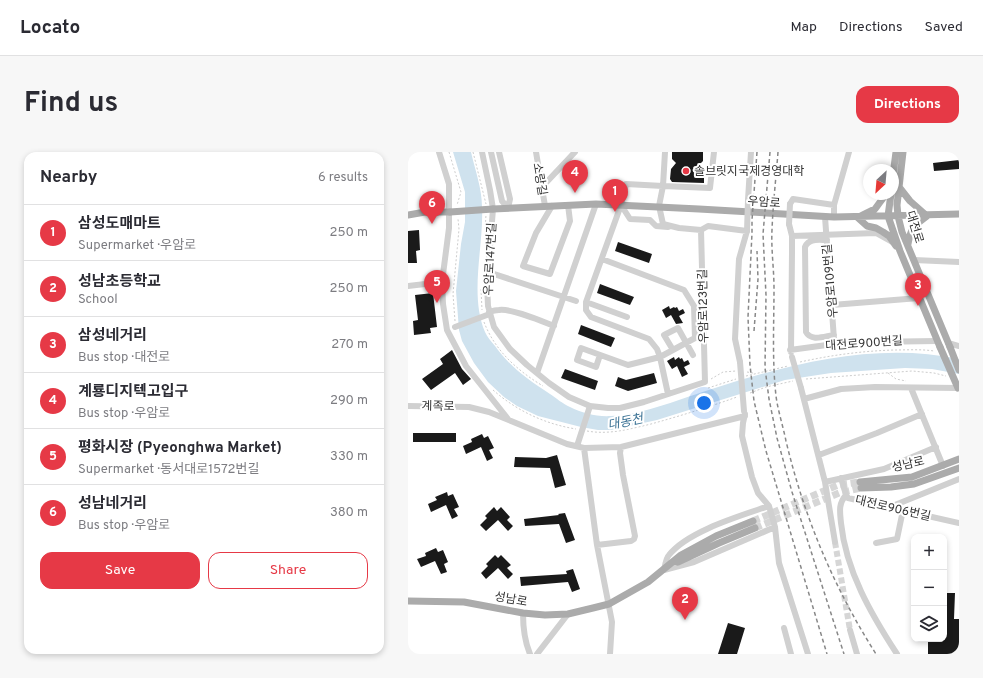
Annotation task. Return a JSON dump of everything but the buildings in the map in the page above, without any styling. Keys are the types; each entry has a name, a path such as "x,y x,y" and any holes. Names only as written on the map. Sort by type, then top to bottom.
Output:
{"main road":[{"path":"894,164 896,152"},
{"name":"대전로","path":"899,187 903,152"},
{"path":"899,187 910,201 927,216 915,225 910,232 908,244"},
{"path":"882,200 875,209 857,217 866,226 876,228 889,236 900,251"},
{"name":"대전로","path":"890,200 888,216 900,251 958,390"},
{"name":"대전로","path":"899,200 898,216 914,260 959,370"},
{"name":"우암로","path":"408,215 425,212 596,204 660,206 825,217 927,216 959,214"},
{"name":"성남로","path":"959,459 912,477 860,485 891,487 914,484 959,468"},
{"name":"성남로","path":"408,601 464,602 523,613 545,615 568,614 610,604 648,582 664,570 754,525"}],"street":[{"path":"439,152 449,184 450,212 448,244 442,282 443,304 447,330 466,366 508,419"},
{"name":"우암로147번길","path":"482,152 493,209 488,272 489,314 494,327 510,349 537,373 569,397 590,406 620,408 705,382"},
{"path":"491,152 502,201 508,208"},
{"path":"499,152 510,199 508,208"},
{"name":"소랑길","path":"536,152 542,187 548,206"},
{"path":"542,187 575,152"},
{"path":"665,152 660,206 663,224 679,228"},
{"path":"668,394 660,357 657,349 649,339 591,317 586,310 586,302 621,205 626,184 710,188 714,152"},
{"path":"750,152 747,231 739,259 735,339 740,362 744,414 742,436 752,477 758,493 769,506 775,527 778,563 808,654"},
{"path":"834,217 834,205 849,152"},
{"path":"834,205 793,199 790,204 789,224 792,236 793,288 791,353 819,455 835,542"},
{"path":"537,373 596,204"},
{"path":"548,206 523,266 550,274 570,221 568,205"},
{"path":"621,205 630,219 650,220 656,226 701,230 708,226 747,231"},
{"name":"우암로109번길","path":"825,217 834,344"},
{"name":"우암로123번길","path":"701,230 705,382"},
{"path":"792,236 827,237 876,233 894,243"},
{"path":"827,237 807,242 805,247 806,332 808,336 812,338 834,336"},
{"path":"600,355 628,365 660,357 695,338 694,306 684,290 602,259"},
{"name":"대전로","path":"914,260 959,262"},
{"path":"488,272 576,301"},
{"path":"408,286 442,282"},
{"path":"832,305 919,298"},
{"path":"586,302 627,317"},
{"path":"447,330 499,309 537,319 554,326"},
{"path":"673,350 664,335 678,328 693,354"},
{"name":"대전로900번길","path":"791,353 834,344 868,342 939,344"},
{"path":"949,345 959,346"},
{"path":"804,399 842,389 876,387 958,390"},
{"path":"911,388 943,466"},
{"name":"계족로","path":"408,406 469,407 508,419 567,444 584,448 622,447 744,414"},
{"path":"577,446 590,406"},
{"path":"819,455 922,414"},
{"path":"597,545 631,541 635,536 623,475 620,453 622,447"},
{"path":"584,448 597,545 610,604 612,622 610,654"},
{"name":"대전로906번길","path":"825,482 884,469 936,448"},
{"name":"대전로906번길","path":"842,478 848,498 959,523"},
{"path":"890,507 959,479"},
{"path":"846,495 841,500 840,506 843,542 858,584 897,654"},
{"path":"664,570 668,556 683,543 696,535 724,522 769,506"},
{"path":"876,543 897,539 903,510"},
{"path":"664,570 694,562 775,527"},
{"path":"523,613 525,644 530,654"},
{"path":"538,654 568,614"},
{"path":"784,628 791,654"},
{"path":"850,630 857,654"}],"path":[{"path":"449,152 461,192 457,205"},
{"path":"455,326 454,294 459,229 458,213"},
{"path":"705,382 723,372 738,371"},
{"path":"800,380 912,371 934,373 948,377"},
{"path":"743,372 754,373"},
{"path":"887,373 896,379 908,382"},
{"path":"745,394 766,387 793,381"},
{"path":"492,389 523,412 579,430"},
{"path":"585,431 606,433 638,427 686,414 738,397"}],"water":[{"name":"대동천","path":"453,152 471,152 481,193 482,222 478,270 478,302 480,317 486,334 501,354 520,373 567,406 585,413 600,416 624,415 651,409 745,379 805,363 866,354 928,354 959,359 959,374 932,369 905,368 831,373 785,380 657,420 611,430 598,430 581,427 538,416 517,406 504,397 488,382 474,363 462,341 459,330 456,291 465,222 465,192"}],"tunnel":[{"path":"753,521 838,485 860,482"},
{"path":"755,528 839,493 861,488"},
{"path":"835,542 850,630"}],"railway":[{"path":"757,152 752,220 748,317 750,365 754,401 766,451 827,654"},
{"path":"770,152 763,234 766,295 765,368 769,399 777,438 792,492 844,654"},
{"path":"778,152 772,237 774,288 774,369 777,402 793,469 811,524 834,578 876,654"},
{"path":"754,331 758,279 757,251"}],"place":[{"name":"솔브릿지국제경영대학","path":"686,171"},
{"name":"계룡디지텍고입구","path":"575,193"},
{"name":"삼성도매마트","path":"615,212"},
{"name":"성남네거리","path":"432,224"},
{"name":"평화시장 (Pyeonghwa Market)","path":"437,303"},
{"name":"삼성네거리","path":"918,306"},
{"name":"성남초등학교","path":"685,620"}]}
